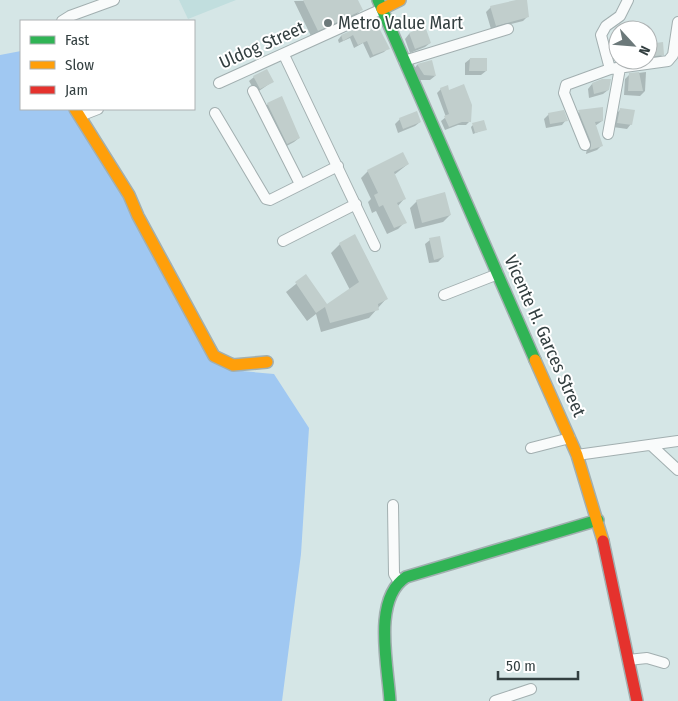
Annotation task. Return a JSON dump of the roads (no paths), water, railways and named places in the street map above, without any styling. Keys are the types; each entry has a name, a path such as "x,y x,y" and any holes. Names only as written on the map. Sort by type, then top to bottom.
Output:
{"street":[{"path":"64,20 114,0"},
{"name":"Uldog Street","path":"219,83 284,55 380,4 400,0"},
{"path":"614,20 620,16 628,0"},
{"name":"Vicente H. Garces Street","path":"380,4 577,456 608,557 636,701"},
{"path":"658,63 671,59 678,22"},
{"path":"608,25 601,35 608,52"},
{"path":"404,61 508,29"},
{"path":"284,55 375,246"},
{"path":"586,145 564,93 564,88 568,83 612,70"},
{"path":"608,134 615,70"},
{"path":"253,91 300,184"},
{"path":"91,110 78,112 110,168 129,195 138,216 214,356 226,364 235,367 267,362"},
{"path":"215,113 266,199 270,200 338,166"},
{"path":"283,241 356,204"},
{"path":"444,295 498,274"},
{"path":"531,448 570,438"},
{"path":"577,456 678,441"},
{"path":"651,445 678,470"},
{"path":"393,505 394,574 399,582"},
{"path":"390,701 386,610 390,594 399,582 406,577 598,520"},
{"path":"628,660 647,658 664,663"},
{"path":"495,701 531,689"}],"water":[{"path":"20,51 20,110 73,110 130,200 136,218 231,370 274,374 309,428 301,554 282,701 0,701 0,55"}],"place":[{"name":"Metro Value Mart","path":"328,23"}]}
